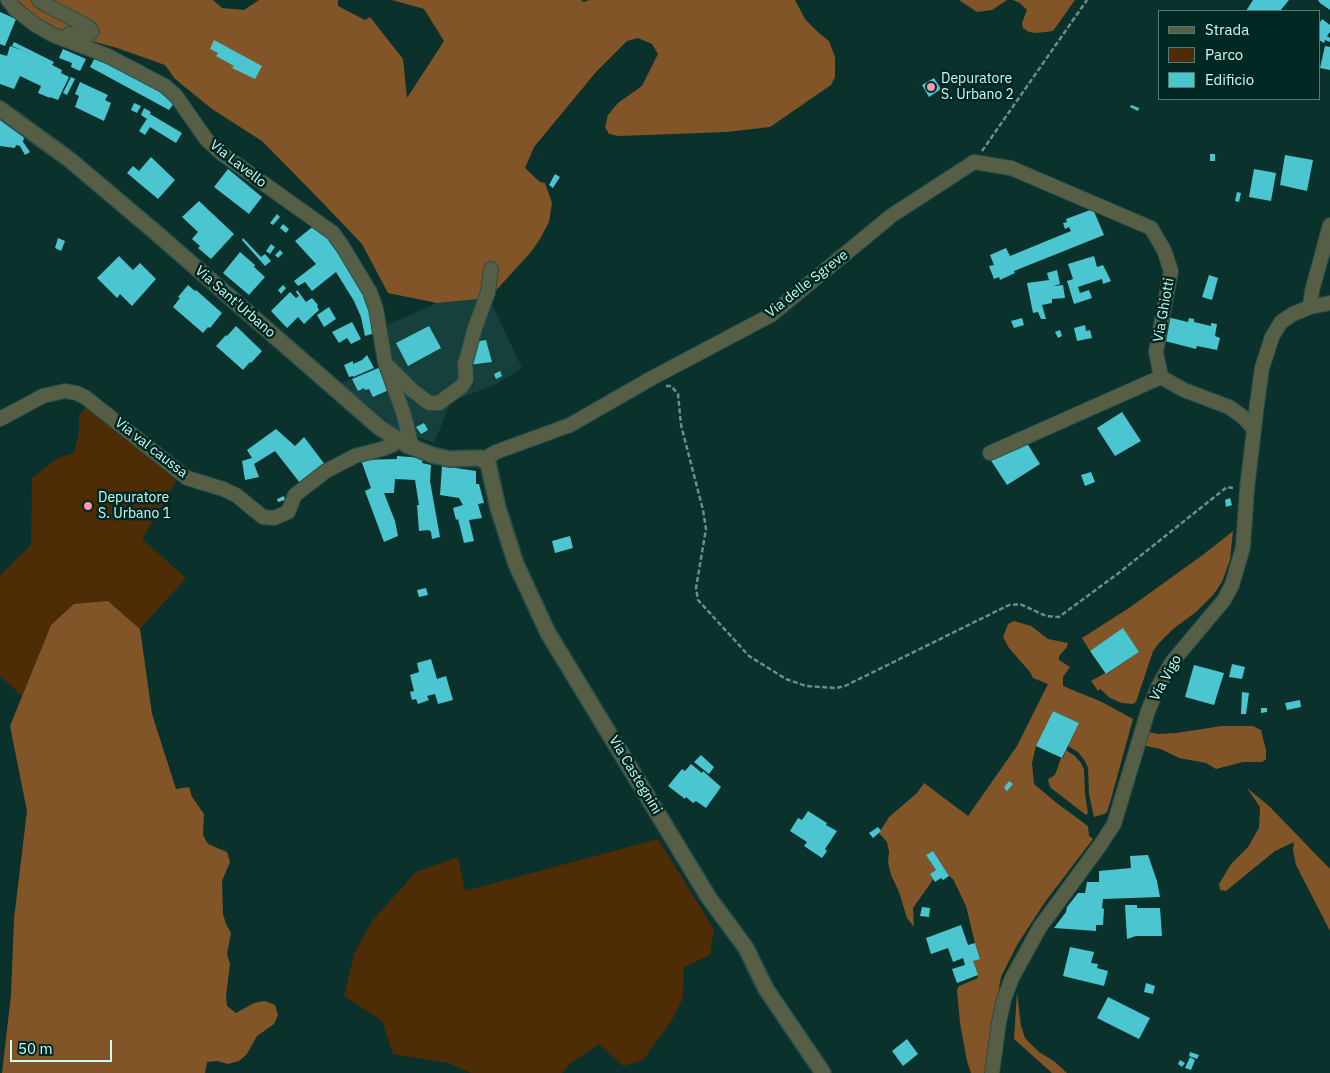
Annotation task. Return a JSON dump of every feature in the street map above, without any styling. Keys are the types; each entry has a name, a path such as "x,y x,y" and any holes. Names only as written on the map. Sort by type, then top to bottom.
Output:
{"street":[{"name":"Via Lavello","path":"8,0 34,24 53,35 108,56 165,86 176,96 206,139 221,153 333,233 370,292 376,308 386,362 404,415 412,448"},
{"path":"39,0 87,26 92,31 89,37 84,38 41,28"},
{"name":"Via Sant'Urbano","path":"0,109 70,160 154,231 364,416 412,448 450,459 484,459"},
{"name":"Via Ghiotti","path":"974,162 1011,168 1151,228 1164,250 1171,271 1156,352 1161,377"},
{"name":"Via delle Sgreve","path":"484,459 496,452 570,425 771,315 892,216 974,162"},
{"path":"1310,306 1312,291 1330,225"},
{"path":"386,362 412,390 429,403 438,402 458,388 466,379 465,364 488,292 491,269"},
{"name":"Via Vigo","path":"992,1073 999,1022 1004,999 1012,978 1040,927 1114,824 1148,710 1158,687 1172,662 1224,600 1232,584 1243,547 1253,428 1262,368 1272,336 1281,322 1293,314 1310,306 1330,303"},
{"path":"990,453 1161,377 1184,390 1229,407 1243,417 1253,428"},
{"name":"Via val caussa","path":"0,419 42,396 65,391 76,393 85,397 187,478 223,489 236,495 263,517 274,518 288,512 295,494 326,470 355,456 392,445 398,440"},
{"name":"Via Castegnini","path":"484,459 491,470 498,508 516,564 548,633 709,898 746,948 766,989 823,1073"}],"path":[{"path":"974,162 1087,0"},
{"path":"645,383 671,386 678,394 680,426 697,482 706,529 696,588 698,600 749,656 786,680 806,686 836,688 845,686 1009,605 1020,604 1046,616 1059,617 1120,572 1227,487 1247,489"}],"shaded area":[{"path":"17,0 213,0 222,8 244,10 259,0 338,0 338,6 365,20 370,17 403,59 407,98 444,41 424,9 392,0 581,0 584,2 589,0 795,0 805,19 829,41 835,57 835,77 831,85 770,127 727,132 619,136 609,134 605,127 608,115 618,103 642,86 658,54 652,44 638,38 627,41 596,72 534,147 525,168 540,182 545,183 552,203 549,222 531,252 489,298 437,303 388,293 362,244 320,200 262,141 212,109 175,79 165,65 117,48 51,30"},
{"path":"959,0 1007,0 992,10 977,12"},
{"path":"1013,0 1075,0 1053,31 1037,33 1029,32 1023,28 1022,23 1027,10 1020,3"},
{"path":"489,298 522,368 496,384 451,402 434,443 398,430 340,384 390,361 387,325 437,303"},
{"path":"1233,531 1230,560 1222,582 1213,595 1196,612 1173,629 1153,651 1136,702 1133,704 1122,703 1110,698 1100,689 1098,691 1091,681 1105,673 1107,674 1139,652 1123,629 1090,651 1082,638 1129,608"},
{"path":"108,601 140,629 152,714 176,789 189,787 192,797 204,814 203,835 208,844 227,852 230,862 222,881 223,914 231,933 227,954 230,964 226,996 227,1006 236,1013 254,1003 265,1001 275,1005 278,1015 274,1024 257,1036 247,1054 239,1061 228,1064 217,1061 207,1062 205,1073 2,1073 11,995 14,919 27,811 10,726 51,625 74,604"},
{"path":"1014,621 1031,626 1048,639 1068,643 1059,656 1059,660 1070,667 1063,677 1063,686 1102,702 1133,719 1107,812 1094,817 1089,794 1088,768 1078,752 1068,746 1079,723 1053,711 1036,746 1032,763 1034,784 1088,826 1089,836 1093,839 1045,902 1017,945 1001,977 985,1073 971,1073 960,1023 957,990 959,986 978,978 973,961 980,958 966,906 953,879 949,876 933,851 926,855 936,870 930,874 933,879 913,908 914,927 907,918 899,892 891,875 887,842 879,833 889,817 917,793 924,783 968,816 1017,746 1048,684 1033,678 1009,648 1003,637 1008,624"},
{"path":"1222,726 1253,726 1261,730 1266,750 1266,759 1262,762 1243,762 1216,769 1206,763 1179,758 1161,749 1137,744 1145,731 1158,734 1176,733"},
{"path":"1066,750 1075,756 1084,769 1088,813 1086,815 1051,788 1049,784 1048,779 1055,775"},
{"path":"1247,788 1269,806 1330,869 1330,931 1296,865 1293,850 1294,842 1275,851 1226,891 1220,890 1219,884 1231,864 1248,847 1259,828 1260,807"},
{"path":"1017,992 1021,1026 1025,1038 1039,1052 1055,1062 1067,1073 1052,1073 1014,1039"}],"green space":[{"path":"94,399 182,471 142,539 186,578 140,629 108,601 51,625 22,696 0,676 0,575 31,545 32,478 58,458 74,453 79,433 79,415"},
{"path":"658,839 714,929 710,955 684,967 683,998 672,1020 643,1060 623,1066 599,1044 570,1064 562,1073 471,1073 448,1063 393,1054 382,1021 344,996 354,954 372,921 416,872 458,857 465,891"}],"building":[{"path":"1253,0 1289,0 1281,10 1247,10"},
{"path":"1318,0 1330,0 1330,10 1320,3"},
{"path":"0,12 16,19 5,46 0,44"},
{"path":"1322,19 1330,25 1330,32 1327,36 1330,38 1330,42 1325,40 1324,43 1320,41 1320,22"},
{"path":"214,40 262,66 255,79 232,68 234,66 216,56 218,53 210,49"},
{"path":"14,42 54,62 52,65 62,70 61,73 69,77 58,100 38,93 41,86 20,76 14,89 0,84 0,54 7,56 10,46 24,51 12,46"},
{"path":"1325,46 1330,47 1330,70 1320,68"},
{"path":"63,49 86,59 80,71 71,67 72,63 59,58"},
{"path":"97,54 165,91 175,102 169,110 90,67"},
{"path":"71,77 75,79 67,95 63,93"},
{"name":"Depuratore S. Urbano 2","path":"934,78 941,89 929,97 922,85"},
{"path":"80,82 108,95 105,100 111,103 104,121 75,107 79,96 75,94"},
{"path":"134,103 141,106 137,113 131,110"},
{"path":"1131,105 1139,108 1138,111 1130,107"},
{"path":"144,108 151,112 147,119 141,115"},
{"path":"150,114 182,133 176,143 150,127 145,135 139,131"},
{"path":"0,120 4,120 4,122 24,137 23,142 30,152 25,155 20,146 16,145 15,148 0,146"},
{"path":"1210,154 1215,154 1215,161 1210,161"},
{"path":"1285,155 1313,160 1307,191 1280,185"},
{"path":"151,157 175,180 158,199 127,173 133,166 139,171"},
{"path":"228,169 262,197 249,214 214,187"},
{"path":"1254,169 1276,173 1271,201 1249,197"},
{"path":"555,174 560,177 553,188 549,185"},
{"path":"1237,192 1241,193 1239,202 1235,201"},
{"path":"199,201 234,234 211,259 198,248 200,246 192,239 198,232 182,217"},
{"path":"1093,209 1104,235 1014,271 1015,273 1000,280 999,277 994,279 989,266 994,265 990,255 1006,248 1010,256 1071,231 1069,227 1065,229 1063,223 1067,222 1066,219"},
{"path":"277,214 280,217 273,225 270,223"},
{"path":"283,224 289,229 286,233 280,228"},
{"path":"316,224 326,231 368,295 378,332 365,336 361,317 354,301 336,272 312,291 305,282 298,286 294,281 316,264 295,241"},
{"path":"58,238 65,241 61,251 55,248"},
{"path":"243,238 261,257 265,254 271,261 265,266 242,240"},
{"path":"271,244 275,247 270,254 266,251"},
{"path":"280,250 283,253 278,258 275,255"},
{"path":"240,252 265,277 249,295 223,273"},
{"path":"119,256 133,270 140,263 156,279 132,306 120,294 117,298 97,278"},
{"path":"1094,256 1097,267 1103,265 1111,281 1103,284 1102,279 1078,287 1080,293 1089,290 1092,298 1074,304 1067,281 1073,279 1068,264"},
{"path":"1057,270 1060,284 1053,286 1063,285 1065,298 1052,299 1052,303 1042,305 1046,319 1041,319 1038,312 1033,313 1027,283 1049,280 1047,273"},
{"path":"1209,275 1218,278 1212,300 1202,297"},
{"path":"188,285 222,313 210,328 208,327 203,333 173,307 180,298 178,297"},
{"path":"283,285 286,288 281,294 278,290"},
{"path":"297,290 306,302 312,298 318,305 319,310 304,324 298,317 287,328 271,311 290,292 296,298 299,296 296,292"},
{"path":"329,307 336,319 324,327 317,315"},
{"path":"1167,317 1188,322 1189,318 1194,319 1194,322 1211,326 1211,323 1217,324 1215,336 1220,338 1217,350 1197,346 1196,349 1161,340"},
{"path":"1022,318 1024,325 1014,328 1011,321"},
{"path":"352,322 361,339 351,344 347,338 339,343 332,332"},
{"path":"1085,325 1086,331 1090,330 1092,338 1077,341 1074,328"},
{"path":"236,326 262,351 243,370 216,346"},
{"path":"429,326 441,348 408,366 396,343"},
{"path":"1060,330 1062,336 1058,338 1055,332"},
{"path":"486,340 492,362 468,365 474,342"},
{"path":"367,355 374,368 349,377 344,365 353,361 353,364 362,360"},
{"path":"381,367 391,389 373,397 369,389 365,390 364,388 358,391 352,379"},
{"path":"500,371 502,376 496,379 494,374"},
{"path":"1122,412 1141,441 1115,456 1097,428"},
{"path":"424,423 428,430 421,434 416,427"},
{"path":"276,429 295,446 304,437 326,466 300,483 275,451 254,464 259,477 245,480 242,461 252,458 247,450"},
{"path":"1025,440 1040,464 1007,485 990,459"},
{"path":"397,456 423,458 422,463 431,465 430,481 440,537 432,539 429,530 419,531 417,505 419,505 415,480 395,479 394,493 384,493 395,521 398,536 384,542 365,491 371,488 361,460 397,459"},
{"path":"442,466 476,471 476,484 479,484 484,503 478,504 482,518 469,520 474,541 464,543 453,508 463,505 459,498 440,495"},
{"path":"1091,472 1095,482 1085,486 1081,475"},
{"path":"284,496 285,500 278,502 277,499"},
{"path":"1230,498 1232,505 1226,507 1225,500"},
{"name":"Depuratore S. Urbano 1","path":"87,501 91,501 90,511 85,510"},
{"path":"570,536 573,548 555,553 552,541"},
{"path":"426,588 428,595 419,597 417,590"},
{"path":"1123,628 1139,652 1106,674 1090,651"},
{"path":"431,659 437,679 446,676 453,700 438,704 435,694 427,696 429,700 418,704 416,699 412,700 410,692 414,691 410,675 419,672 417,663"},
{"path":"1232,664 1245,667 1242,679 1229,677"},
{"path":"1194,665 1224,673 1214,705 1185,697"},
{"path":"1242,692 1249,693 1246,714 1241,714"},
{"path":"1300,700 1301,707 1287,710 1285,703"},
{"path":"1261,708 1267,708 1267,712 1261,713"},
{"path":"1053,711 1079,723 1062,758 1036,746"},
{"path":"701,755 714,767 709,774 694,762"},
{"path":"691,764 702,773 703,771 721,787 706,808 696,801 693,803 686,797 685,799 668,786 682,769 685,771"},
{"path":"1009,781 1013,784 1007,791 1004,788"},
{"path":"808,811 837,831 825,849 827,851 822,858 804,846 807,842 790,831 798,818 802,820"},
{"path":"878,827 881,831 873,838 869,833"},
{"path":"933,851 949,876 935,882 930,874 936,870 926,855"},
{"path":"1148,855 1157,881 1160,897 1103,899 1103,925 1096,925 1096,931 1054,928 1078,893 1085,893 1087,882 1099,882 1099,871 1131,868 1130,856"},
{"path":"1125,905 1137,905 1137,908 1160,908 1162,936 1136,936 1127,939"},
{"path":"922,907 930,908 929,917 920,916"},
{"path":"961,925 968,945 975,943 980,959 973,961 978,975 957,983 952,969 965,965 963,958 953,962 948,948 931,954 926,938"},
{"path":"1070,947 1094,952 1091,963 1098,964 1097,968 1108,971 1104,986 1063,976"},
{"path":"1146,983 1155,986 1153,994 1144,992"},
{"path":"1108,997 1150,1018 1139,1039 1097,1018"},
{"path":"907,1039 918,1054 903,1066 892,1051"},
{"path":"1190,1052 1199,1055 1197,1059 1189,1056"},
{"path":"1190,1057 1195,1060 1191,1070 1185,1068"},
{"path":"1180,1060 1185,1063 1182,1067 1178,1064"}],"place":[{"name":"Depuratore S. Urbano 2","path":"931,87"},
{"name":"Depuratore S. Urbano 1","path":"88,506"}]}
